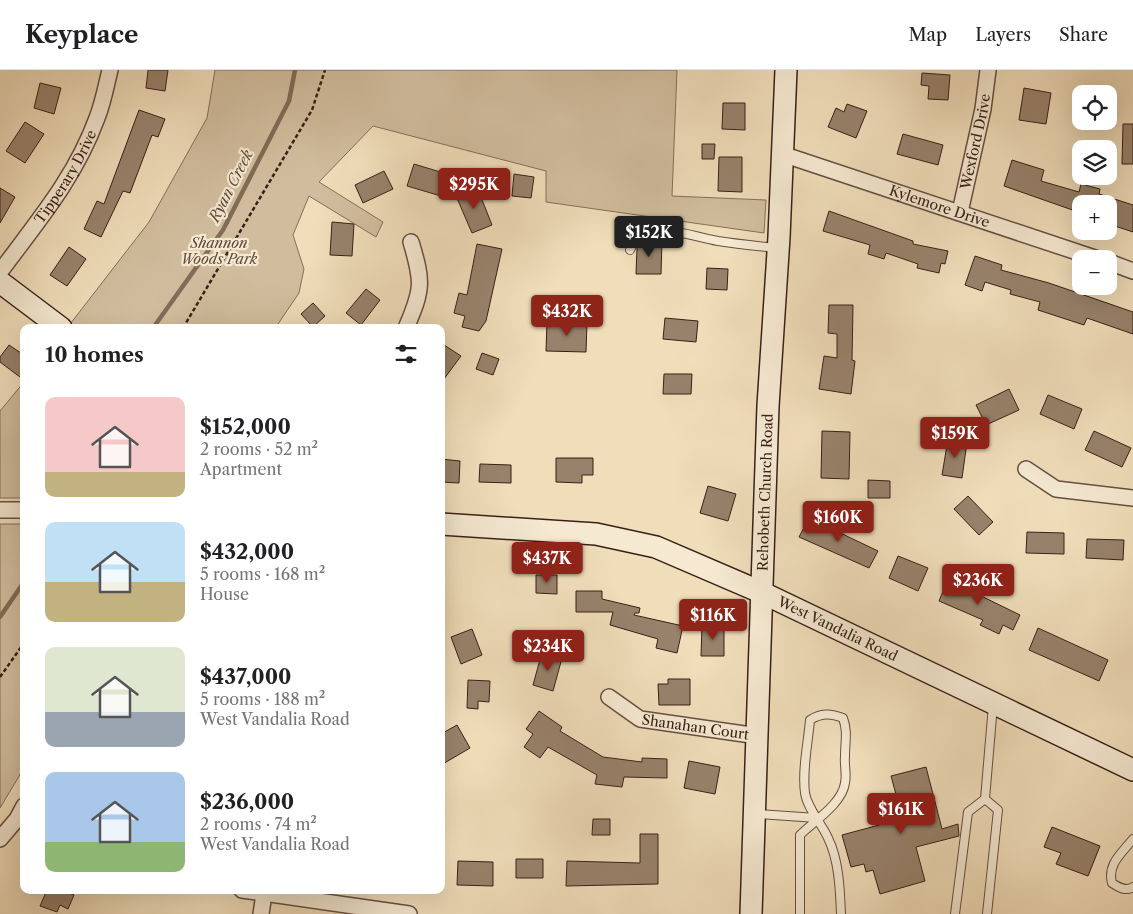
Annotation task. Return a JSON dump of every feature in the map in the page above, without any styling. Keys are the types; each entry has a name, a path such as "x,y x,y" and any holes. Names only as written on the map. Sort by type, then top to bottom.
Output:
{"street":[{"name":"Tipperary Drive","path":"0,272 56,199 78,162 98,117 110,70"},
{"name":"Rehobeth Church Road","path":"751,914 768,406 778,249 786,70"},
{"name":"Wexford Drive","path":"960,212 984,109 988,70"},
{"name":"Kylemore Drive","path":"782,154 1072,250"},
{"path":"408,324 419,298 420,273 411,242"},
{"path":"1117,265 1133,270"},
{"path":"0,282 56,324"},
{"path":"1026,469 1056,489 1133,498"},
{"path":"0,510 20,510"},
{"name":"West Vandalia Road","path":"445,524 596,534 656,547 763,593 1133,770"},
{"name":"Shanahan Court","path":"609,697 640,719 758,736"},
{"path":"0,839 20,818"},
{"path":"261,914 264,894 409,914"}],"lane":[{"path":"630,250 635,239 668,230 717,241 778,249"},
{"path":"955,914 968,812 985,799 993,703"},
{"path":"800,914 800,835 818,818 836,801 845,784 847,730 843,718 834,714 820,714 810,720 805,795 818,818 829,838 837,872 841,914"},
{"path":"985,799 998,810 987,914"},
{"path":"755,814 818,818"},
{"path":"1133,839 1111,866 1110,874 1112,883 1120,888 1133,887"}],"path":[{"path":"185,324 312,110 325,70"},
{"path":"0,677 20,649"}],"green space":[{"name":"Shannon Woods Park","path":"215,70 677,70 672,196 766,200 764,233 546,202 546,171 373,126 319,182 383,222 376,237 309,196 293,235 304,269 299,293 278,324 70,324 149,222 207,118"},
{"path":"20,387 20,498 0,498 0,411"},
{"path":"0,524 20,524 20,775 0,808"}],"building":[{"path":"148,70 168,70 165,91 146,88"},
{"path":"922,73 950,75 948,100 928,99 929,86 921,85"},
{"path":"40,83 61,88 54,114 34,108"},
{"path":"1024,88 1051,93 1046,124 1019,120"},
{"path":"723,103 745,103 745,130 722,129"},
{"path":"847,104 867,111 856,138 828,127 836,108 844,112"},
{"path":"139,110 165,119 158,137 152,135 130,193 123,191 101,237 84,229 97,201 104,204"},
{"path":"25,122 44,134 25,163 6,151"},
{"path":"1123,124 1133,124 1133,164 1122,164"},
{"path":"903,134 943,145 938,165 897,154"},
{"path":"702,144 715,144 714,159 702,159"},
{"path":"719,157 742,157 742,192 718,191"},
{"path":"1012,160 1044,170 1041,181 1079,192 1081,185 1085,185 1100,189 1099,194 1102,195 1072,195 1072,210 1004,186"},
{"path":"414,164 447,174 441,196 407,186"},
{"path":"384,171 393,189 363,203 355,185"},
{"path":"514,174 534,177 531,198 512,196"},
{"path":"477,187 492,225 472,233 456,196"},
{"path":"0,188 15,197 0,223"},
{"path":"1117,200 1133,205 1133,232 1117,227"},
{"path":"829,211 913,241 913,244 948,251 945,264 941,263 939,273 917,268 918,264 886,253 884,259 868,254 870,245 823,231"},
{"path":"332,222 354,224 352,256 330,255"},
{"path":"649,240 662,240 661,274 636,274 639,243"},
{"path":"477,244 502,249 486,321 479,331 462,327 465,316 454,313 459,293 467,295"},
{"path":"69,247 86,259 67,286 50,275"},
{"path":"975,256 1002,265 1001,270 1072,291 1072,295 1084,295 1133,312 1133,334 1087,318 1084,325 1038,310 1040,302 1010,294 1011,290 985,282 982,291 965,285"},
{"path":"707,268 728,269 727,290 706,289"},
{"path":"366,289 380,300 362,324 346,313"},
{"path":"313,303 325,316 316,324 310,324 301,314"},
{"path":"829,305 853,305 852,360 855,361 851,394 819,389 824,356 837,358 837,334 828,333"},
{"path":"665,318 698,321 696,342 663,339"},
{"path":"547,322 587,322 586,352 546,351"},
{"path":"9,345 20,352 20,377 0,362 0,357"},
{"path":"445,346 461,356 445,378"},
{"path":"482,353 499,359 493,375 476,369"},
{"path":"664,374 692,374 691,394 663,394"},
{"path":"1009,389 1019,410 986,425 976,405"},
{"path":"1048,395 1082,409 1074,429 1040,414"},
{"path":"822,431 850,432 849,479 821,478"},
{"path":"1094,431 1131,448 1122,467 1085,450"},
{"path":"948,439 967,442 962,478 942,475"},
{"path":"556,458 593,458 593,475 582,475 582,483 556,482"},
{"path":"445,459 460,461 459,483 445,482"},
{"path":"480,464 511,465 511,483 479,482"},
{"path":"868,480 890,481 890,498 868,498"},
{"path":"708,486 736,494 728,521 700,513"},
{"path":"968,496 993,522 979,535 954,509"},
{"path":"809,518 878,551 869,568 799,537"},
{"path":"1027,532 1064,533 1064,554 1026,553"},
{"path":"1087,539 1124,540 1123,560 1086,558"},
{"path":"898,556 928,568 918,591 889,578"},
{"path":"536,575 557,575 557,594 536,593"},
{"path":"949,577 975,588 973,592 1020,615 1013,630 1003,625 999,634 980,625 983,620 939,601"},
{"path":"576,591 602,591 602,599 640,608 639,613 634,615 683,626 677,653 656,648 658,639 610,625 613,612 576,612"},
{"path":"702,626 724,626 724,656 701,656"},
{"path":"1038,628 1108,660 1099,681 1029,650"},
{"path":"472,629 482,655 461,664 451,637"},
{"path":"542,652 562,658 553,691 533,685"},
{"path":"668,679 690,679 690,705 659,705 658,684 668,684"},
{"path":"468,680 490,681 489,702 478,701 478,709 467,708"},
{"path":"539,711 562,727 560,731 603,757 642,762 642,758 667,759 667,778 624,777 622,787 595,784 597,775 548,747 540,758 524,747 533,734 526,729"},
{"path":"457,725 470,748 445,763 445,732"},
{"path":"689,761 720,767 715,794 684,788"},
{"path":"926,767 942,829 958,824 959,836 916,847 925,881 880,894 873,870 866,872 864,864 851,867 842,835 894,821 892,816 901,813 891,776"},
{"path":"593,819 610,819 610,835 592,835"},
{"path":"1052,827 1100,846 1088,876 1056,864 1061,853 1044,847"},
{"path":"640,834 658,834 658,884 566,886 567,861 640,863"},
{"path":"516,859 543,859 543,878 516,878"},
{"path":"458,861 493,862 493,886 457,885"},
{"path":"45,894 74,895 68,909 60,905 57,912 40,906"}],"waterway":[{"name":"Ryan Creek","path":"156,324 223,230 289,101 295,70"},
{"name":"Ryan Creek","path":"0,617 20,588"}]}
